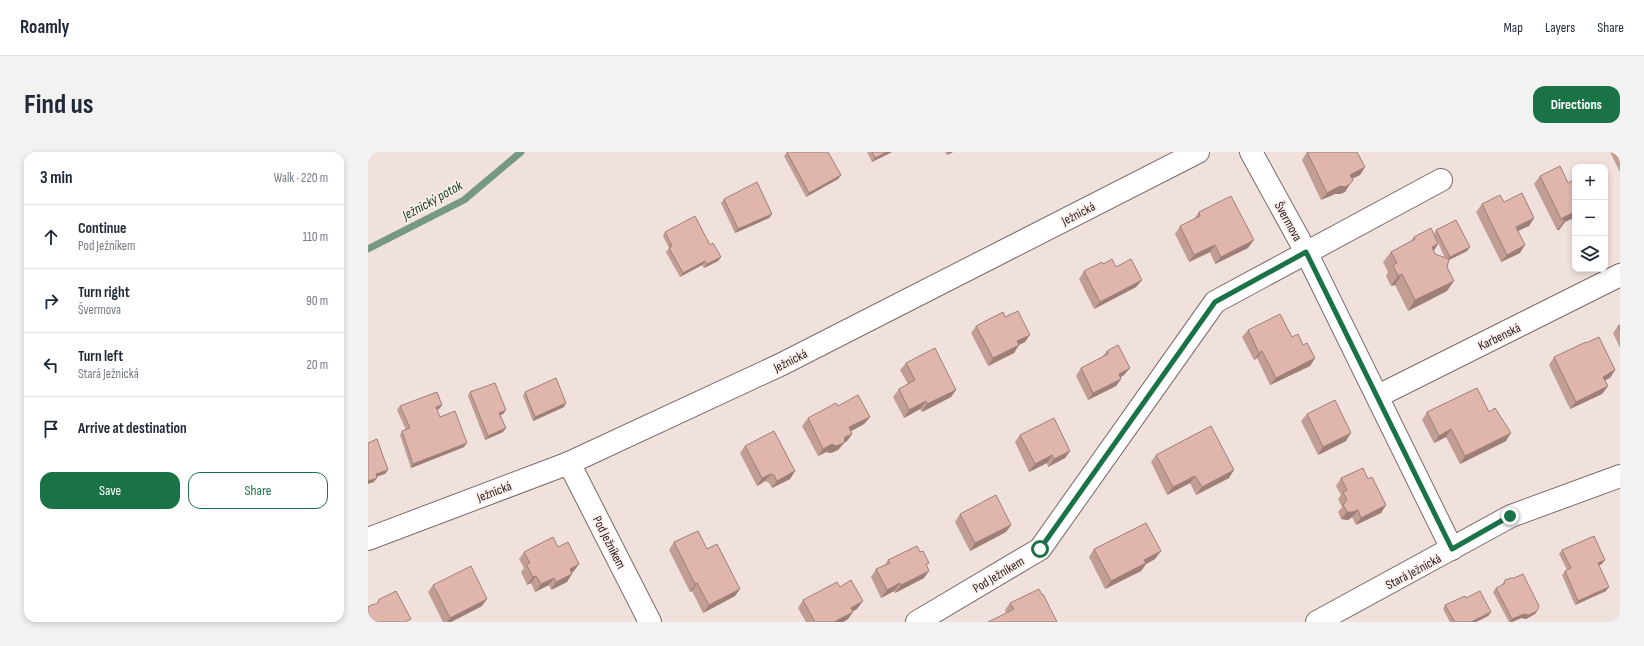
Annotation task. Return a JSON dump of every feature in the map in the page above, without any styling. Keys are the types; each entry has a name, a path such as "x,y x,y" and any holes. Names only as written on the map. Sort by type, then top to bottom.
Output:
{"street":[{"name":"Ježnická","path":"368,539 569,463 782,364 1198,152"},
{"name":"Švermova","path":"1251,152 1306,252 1452,549"},
{"path":"1306,252 1441,180"},
{"name":"Pod Ježníkem","path":"917,622 1040,549 1215,302 1306,252"},
{"name":"Karbenská","path":"1378,396 1620,276"},
{"name":"Pod Ježníkem","path":"569,463 650,622"},
{"name":"Stará Ježnická","path":"1317,622 1510,516 1620,476"}],"building":[{"path":"787,152 828,152 841,175 809,193"},
{"path":"872,152 887,152 875,158"},
{"path":"1307,152 1357,152 1365,167 1350,175 1353,180 1350,184 1345,187 1340,186 1327,193"},
{"path":"1560,166 1568,183 1572,181 1572,213 1562,218 1565,222 1563,223 1540,176"},
{"path":"757,182 772,214 738,229 724,199"},
{"path":"1522,193 1534,218 1516,227 1525,245 1507,255 1482,204 1500,195 1504,202"},
{"path":"1231,196 1254,240 1221,257 1215,245 1194,255 1180,226 1200,216 1199,212"},
{"path":"695,216 710,245 713,243 721,257 707,264 705,261 683,273 669,248 672,246 665,232"},
{"path":"1456,220 1470,247 1450,257 1436,230"},
{"path":"1431,228 1438,244 1432,247 1435,254 1449,259 1447,267 1454,281 1415,300 1402,274 1398,276 1393,265 1397,263 1391,252 1415,239 1414,237"},
{"path":"1112,259 1116,267 1131,259 1142,280 1100,302 1084,271"},
{"path":"1018,311 1030,335 1017,341 1019,345 993,358 976,326 1003,312 1005,317"},
{"path":"1280,314 1292,337 1298,334 1303,345 1307,343 1315,358 1276,378 1262,351 1259,353 1248,330"},
{"path":"1599,337 1615,370 1603,377 1608,386 1576,402 1554,357"},
{"path":"1118,345 1130,368 1119,374 1121,379 1093,393 1081,368 1108,354 1107,351"},
{"path":"935,348 956,390 927,404 926,401 909,410 899,389 915,380 906,363"},
{"path":"556,378 566,403 535,417 525,392"},
{"path":"495,383 506,410 499,413 506,428 488,436 470,392"},
{"path":"1477,388 1489,412 1495,408 1511,433 1465,456 1451,429 1439,436 1427,412"},
{"path":"437,392 442,405 436,407 440,417 455,411 467,443 413,464 402,431 410,428 400,406"},
{"path":"858,395 870,417 849,427 852,434 845,437 844,443 836,446 832,444 823,449 808,418 836,403 838,406"},
{"path":"1335,400 1351,433 1323,447 1307,414"},
{"path":"1054,418 1070,451 1054,459 1052,455 1035,464 1020,435"},
{"path":"1211,426 1234,470 1202,487 1195,476 1173,487 1156,455"},
{"path":"774,431 795,471 777,481 774,475 771,474 762,478 745,446"},
{"path":"377,439 388,470 376,474 377,478 368,481 368,443"},
{"path":"1363,468 1368,479 1372,477 1386,505 1361,518 1358,510 1347,512 1343,505 1347,500 1343,492 1347,490 1341,478"},
{"path":"996,495 1011,525 975,543 960,514"},
{"path":"1146,523 1161,551 1144,560 1146,563 1111,581 1094,549"},
{"path":"698,531 707,549 717,544 740,589 709,605 697,583 695,584 674,542"},
{"path":"1594,536 1605,560 1598,563 1609,587 1578,601 1565,571 1571,568 1562,550"},
{"path":"553,537 558,547 568,542 579,564 570,569 572,574 556,582 554,578 541,584 536,576 533,577 526,564 530,563 524,552"},
{"path":"917,546 920,552 923,551 929,563 926,564 929,571 901,585 900,583 887,590 876,569 890,563 888,560"},
{"path":"471,566 487,599 450,618 433,585"},
{"path":"1523,574 1539,606 1537,611 1529,615 1524,614 1512,619 1496,588 1504,584 1505,580"},
{"path":"851,580 863,601 851,608 853,612 834,622 815,622 803,600 837,582 840,587"},
{"path":"1039,589 1057,622 988,622 1014,609 1010,603"},
{"path":"396,591 411,619 405,622 368,622 368,607"},
{"path":"1480,591 1491,612 1471,622 1455,622 1445,605 1465,596 1466,598"}],"waterway":[{"name":"Ježnický potok","path":"368,249 464,200 521,152"}],"route":[{"path":"1040,549 1215,302 1306,252 1452,549 1510,516"}]}
